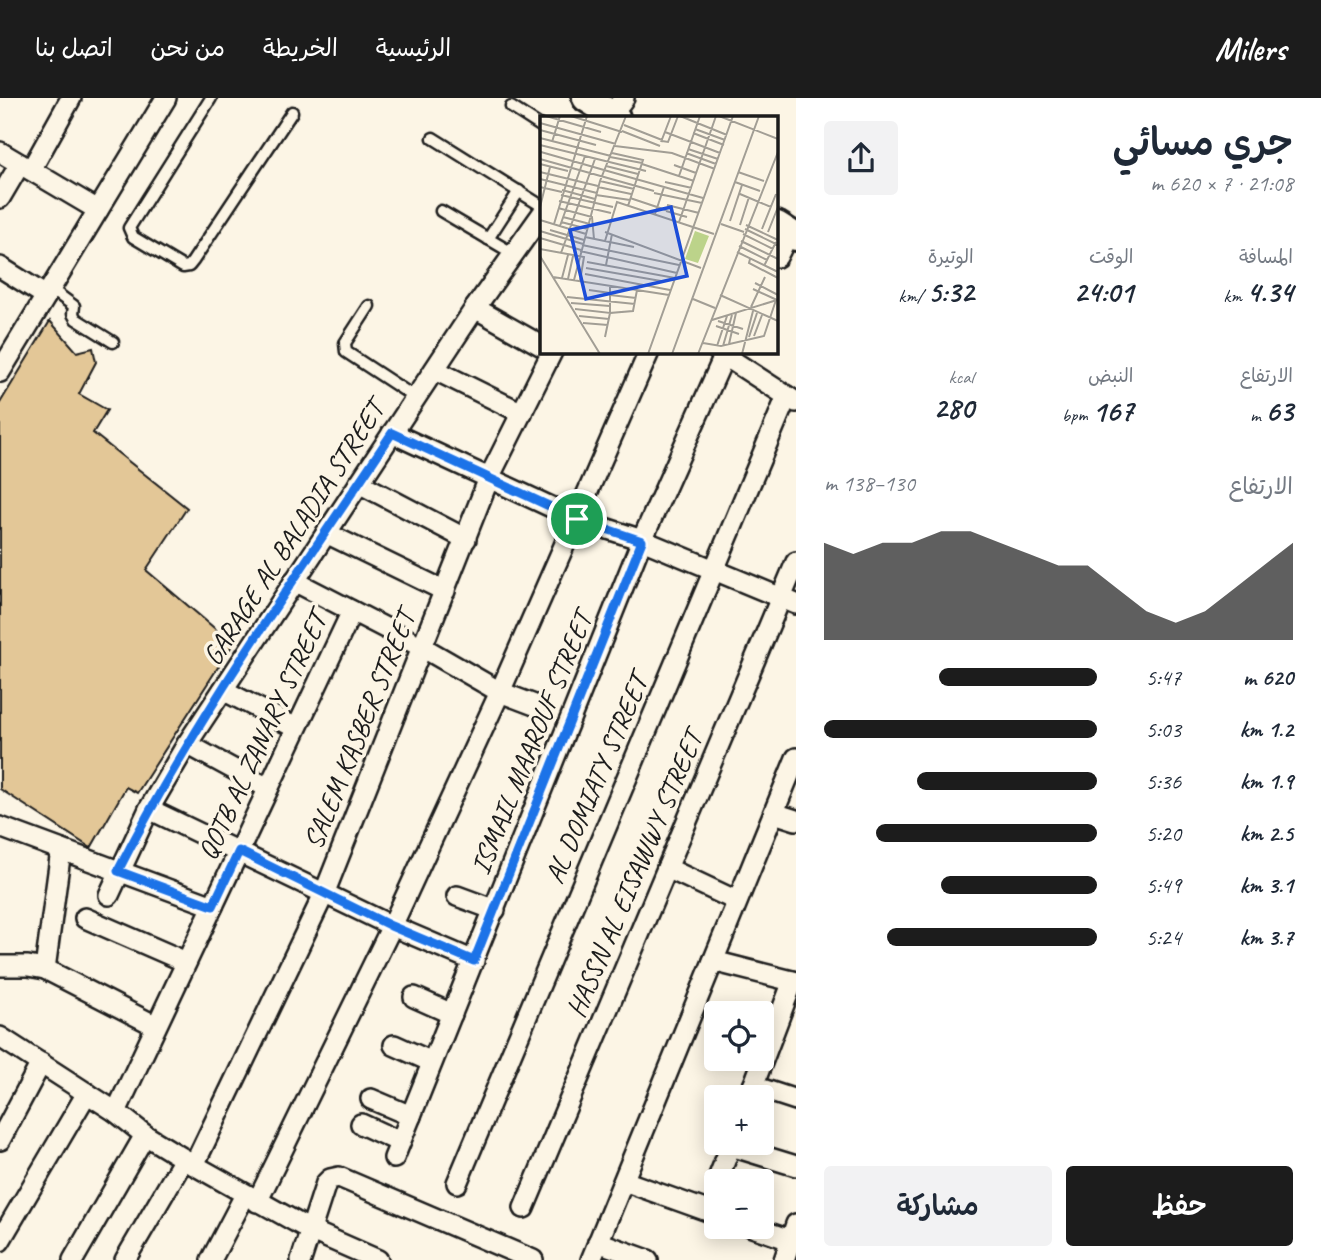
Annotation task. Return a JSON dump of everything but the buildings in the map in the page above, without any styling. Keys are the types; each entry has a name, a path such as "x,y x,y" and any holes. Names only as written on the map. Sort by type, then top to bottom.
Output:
{"main road":[{"path":"586,98 615,112"}],"street":[{"path":"0,198 25,167 71,98"},
{"path":"0,372 166,98"},
{"path":"0,152 98,210"},
{"name":"GARAGE AL BALADIA STREET","path":"109,895 149,809 187,744 475,308 514,254 539,226"},
{"path":"778,254 787,232"},
{"path":"0,267 48,292"},
{"path":"475,308 540,345"},
{"name":"SALEM KASBER STREET","path":"125,1260 189,1162 324,894 489,478 552,354"},
{"path":"211,1260 251,1199 391,926 500,692 648,354"},
{"name":"ISMAIL MAAROUF STREET","path":"361,1124 397,1150 642,541 723,354"},
{"path":"724,354 792,399"},
{"path":"435,370 522,413"},
{"name":"AL DOMIATY STREET","path":"457,1183 715,569 792,399"},
{"path":"392,433 577,519 715,569 788,600"},
{"path":"359,483 466,538"},
{"path":"326,533 445,592"},
{"name":"HASSN AL EISAWWY STREET","path":"524,1208 667,868 788,600 796,562"},
{"path":"294,582 422,647 500,692 537,706"},
{"name":"QOTB AL ZANARY STREET","path":"116,1112 352,611"},
{"path":"223,690 296,728"},
{"path":"187,744 268,788"},
{"path":"648,1260 594,1251 796,758"},
{"path":"149,809 391,926 474,961"},
{"path":"774,813 796,820"},
{"path":"1,832 61,850 213,906"},
{"path":"45,969 61,850"},
{"path":"667,868 737,901"},
{"path":"457,896 495,911"},
{"path":"85,918 186,962"},
{"path":"713,961 794,981 754,1085"},
{"path":"0,966 45,969 156,1026"},
{"path":"414,998 452,1014"},
{"path":"0,1037 116,1112 145,1135 251,1199 312,1231 378,1260"},
{"path":"394,1045 432,1062"},
{"path":"0,1140 41,1063"},
{"path":"0,1241 87,1093"},
{"path":"774,1096 796,1100"},
{"path":"371,1098 411,1116"},
{"path":"73,1260 145,1135"},
{"path":"764,1155 796,1166"},
{"path":"301,1260 324,1188 330,1179 339,1177 533,1260"},
{"path":"624,1181 704,1210"},
{"path":"774,1231 794,1235 784,1260"}],"lane":[{"path":"211,98 129,228 133,237 183,267 189,266 193,261 292,111"},
{"path":"511,107 540,126"},
{"path":"433,138 540,205"},
{"path":"488,239 519,191"},
{"path":"441,211 514,254"},
{"path":"48,292 74,306 76,319 113,342"},
{"path":"369,306 345,343 346,352 416,398"}],"route":[{"path":"392,433 577,519 642,541 474,961 391,926 239,851 213,906 118,871 149,809 187,744 392,433"}]}
